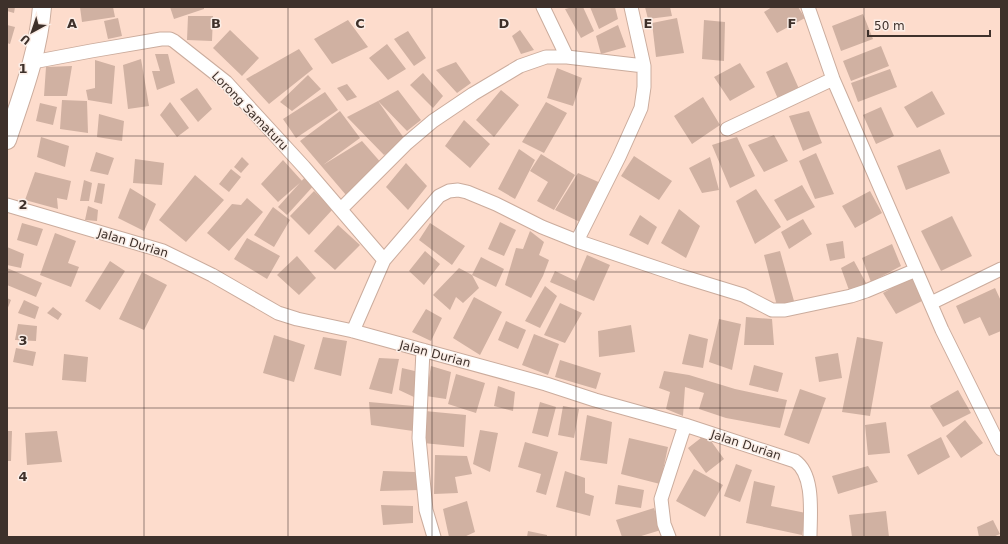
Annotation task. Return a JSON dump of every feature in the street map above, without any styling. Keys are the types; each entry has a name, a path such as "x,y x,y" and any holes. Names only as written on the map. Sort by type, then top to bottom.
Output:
{"main road":[{"path":"7,110 24,66 32,31 34,7"},
{"path":"7,140 33,62 40,27 42,7"}],"street":[{"path":"543,7 567,57"},
{"path":"577,241 619,157 640,108 644,86 644,66 632,7"},
{"path":"808,7 833,79 916,270 1001,449"},
{"name":"Lorong Samaturu","path":"33,62 161,39 170,39 174,41 226,82 341,209 384,260"},
{"path":"341,209 407,143 433,121 451,108 520,66 546,57 567,57 644,66"},
{"path":"727,128 833,79"},
{"path":"353,331 384,260 439,196 449,191 458,190 467,192 496,204 542,227 577,241 674,274 743,295 772,310 785,310 851,296 916,270"},
{"name":"Jalan Durian","path":"7,206 163,251 212,275 278,312 297,319 353,331 546,384 595,400 685,425 788,459 800,465 807,477 810,498 810,537"},
{"path":"931,303 1001,269"},
{"path":"422,350 419,438 426,510 434,537"},
{"path":"669,537 664,524 661,499 685,425"}],"building":[{"path":"7,7 15,7 14,13 7,11"},
{"path":"80,7 113,7 115,17 82,22"},
{"path":"170,7 204,7 204,9 174,19"},
{"path":"583,7 594,31 581,38 565,9"},
{"path":"590,7 615,7 618,19 599,29"},
{"path":"645,7 670,7 672,16 648,19"},
{"path":"772,7 798,7 805,18 777,33 764,12"},
{"path":"863,14 873,39 841,51 832,26"},
{"path":"188,16 213,16 212,41 187,40"},
{"path":"118,18 122,36 108,39 104,21"},
{"path":"677,18 684,53 656,57 652,23"},
{"path":"348,20 368,47 332,64 314,39"},
{"path":"704,20 725,22 724,61 702,59"},
{"path":"7,25 15,27 10,44 7,43"},
{"path":"618,25 626,47 601,54 596,36"},
{"path":"230,30 259,58 242,76 213,48"},
{"path":"520,30 534,50 521,54 512,36"},
{"path":"408,31 426,58 414,66 394,39"},
{"path":"387,44 406,69 388,80 369,58"},
{"path":"881,46 889,66 851,81 843,61"},
{"path":"299,49 313,69 269,104 246,79"},
{"path":"155,54 168,54 175,83 157,90 152,71 160,71"},
{"path":"141,59 149,106 128,109 123,65"},
{"path":"95,60 115,66 112,104 88,100 86,90 95,88"},
{"path":"456,62 471,83 457,93 436,70"},
{"path":"787,62 800,91 779,101 766,72"},
{"path":"740,63 755,87 730,101 714,77"},
{"path":"72,66 67,96 44,96 46,67"},
{"path":"557,68 582,78 573,106 547,98"},
{"path":"890,69 897,87 858,102 851,83"},
{"path":"423,73 443,96 433,108 410,85"},
{"path":"308,75 321,89 292,111 280,102"},
{"path":"347,84 357,97 347,101 337,88"},
{"path":"197,88 212,109 198,122 180,99"},
{"path":"398,90 421,120 407,131 378,101"},
{"path":"501,90 519,105 494,137 476,120"},
{"path":"932,91 945,114 917,128 904,107"},
{"path":"325,92 338,110 296,138 283,119"},
{"path":"703,97 720,125 692,144 674,116"},
{"path":"62,100 87,101 88,133 60,129"},
{"path":"378,101 406,141 384,155 347,117"},
{"path":"170,102 189,128 177,137 160,115"},
{"path":"546,102 567,113 544,153 522,142"},
{"path":"40,103 57,107 53,125 36,121"},
{"path":"881,107 894,136 876,144 863,115"},
{"path":"340,111 360,138 323,165 362,141 383,165 346,195 300,141"},
{"path":"809,111 822,143 803,151 789,116"},
{"path":"99,114 124,121 122,141 97,137"},
{"path":"464,120 490,144 470,168 445,146"},
{"path":"774,135 788,161 764,172 748,145"},
{"path":"41,137 69,146 65,167 37,157"},
{"path":"737,137 755,176 730,188 712,145"},
{"path":"519,149 535,160 515,199 498,189"},
{"path":"940,149 950,173 906,190 897,166"},
{"path":"96,152 114,158 108,175 90,171"},
{"path":"816,153 834,194 815,199 799,161"},
{"path":"541,154 575,175 554,210 537,201 548,182 530,171"},
{"path":"634,156 672,181 659,200 621,176"},
{"path":"242,157 249,164 241,173 234,167"},
{"path":"710,157 719,190 702,193 689,168"},
{"path":"135,159 164,163 162,185 133,183"},
{"path":"283,160 302,181 278,202 261,184"},
{"path":"406,163 427,186 408,210 386,187"},
{"path":"231,169 241,177 229,192 219,184"},
{"path":"35,172 71,181 67,200 57,198 58,209 25,200"},
{"path":"578,173 603,184 582,223 555,210"},
{"path":"195,175 224,200 186,242 159,220"},
{"path":"307,175 316,183 287,215 278,207"},
{"path":"84,180 92,183 89,201 80,201"},
{"path":"98,183 105,184 102,204 94,202"},
{"path":"802,185 815,207 787,221 774,200"},
{"path":"130,188 156,204 144,231 118,218"},
{"path":"756,189 781,227 755,244 736,201"},
{"path":"314,191 333,209 309,235 290,216"},
{"path":"870,191 882,213 855,228 842,206"},
{"path":"247,198 263,212 229,251 207,233 232,204 241,205"},
{"path":"88,206 98,210 97,221 85,220"},
{"path":"273,207 290,220 274,247 254,235"},
{"path":"679,209 700,226 686,258 661,243"},
{"path":"640,215 657,227 648,245 629,235"},
{"path":"952,216 972,256 941,271 921,231"},
{"path":"803,219 812,234 789,249 781,232"},
{"path":"500,222 516,230 504,256 488,249"},
{"path":"22,223 43,229 37,246 17,240"},
{"path":"430,223 465,246 452,265 419,240"},
{"path":"338,225 360,245 335,270 314,251"},
{"path":"530,231 544,242 539,255 549,260 543,276 531,298 505,285 516,248 523,249"},
{"path":"55,233 76,241 68,263 79,267 71,287 40,275"},
{"path":"247,238 280,256 267,279 234,259"},
{"path":"843,241 845,258 830,261 826,244"},
{"path":"892,244 901,266 871,282 862,258"},
{"path":"7,247 24,254 21,268 7,265"},
{"path":"425,251 440,264 424,285 409,271"},
{"path":"780,251 794,301 777,306 764,255"},
{"path":"587,255 610,265 594,301 550,282 555,271 576,281"},
{"path":"297,256 316,278 299,295 277,275"},
{"path":"481,257 504,269 496,287 472,275"},
{"path":"110,261 125,271 100,310 85,301"},
{"path":"854,261 866,283 850,293 841,268"},
{"path":"7,268 42,283 36,297 7,285"},
{"path":"459,268 472,275 479,288 463,303 456,297 450,310 433,295"},
{"path":"142,272 167,285 144,330 119,319"},
{"path":"911,277 924,300 896,314 883,293"},
{"path":"545,286 557,296 540,328 525,321"},
{"path":"995,288 1001,301 1001,331 989,336 980,317 964,324 956,306"},
{"path":"474,297 502,312 480,355 453,338"},
{"path":"7,298 11,300 7,310"},
{"path":"24,300 39,307 35,319 18,313"},
{"path":"560,303 582,313 565,343 544,335"},
{"path":"53,307 62,314 58,320 47,313"},
{"path":"426,309 442,318 431,341 412,332"},
{"path":"746,317 772,319 774,345 744,345"},
{"path":"719,319 741,324 732,370 709,362"},
{"path":"506,321 526,330 518,349 498,340"},
{"path":"18,324 37,326 36,341 15,340"},
{"path":"631,325 635,352 599,357 598,331"},
{"path":"534,334 559,344 548,375 522,365"},
{"path":"689,334 708,339 703,368 682,364"},
{"path":"274,335 305,345 294,382 263,373"},
{"path":"323,337 347,341 341,376 314,369"},
{"path":"857,337 883,342 870,416 842,412"},
{"path":"16,348 36,352 33,366 13,362"},
{"path":"838,353 842,378 819,382 815,357"},
{"path":"64,354 88,357 86,382 62,380"},
{"path":"379,358 399,359 392,394 369,389"},
{"path":"560,360 601,373 596,389 555,377"},
{"path":"754,365 783,373 778,392 749,385"},
{"path":"431,366 451,372 446,399 426,396"},
{"path":"402,368 419,372 416,398 399,390"},
{"path":"664,371 689,375 735,389 787,400 780,428 726,418 699,409 704,393 685,387 683,416 666,409 670,392 659,388"},
{"path":"456,374 485,383 476,413 448,404"},
{"path":"498,386 515,392 513,411 494,406"},
{"path":"800,389 826,398 809,444 784,435"},
{"path":"958,390 971,413 943,427 930,406"},
{"path":"369,402 414,406 413,431 371,425"},
{"path":"540,402 556,407 548,437 532,433"},
{"path":"563,406 579,409 574,438 558,435"},
{"path":"425,411 466,415 464,447 423,443"},
{"path":"587,415 612,422 607,464 580,460"},
{"path":"965,420 983,443 961,458 946,436"},
{"path":"886,422 890,453 868,455 865,425"},
{"path":"480,430 498,433 490,472 473,464"},
{"path":"7,431 12,431 11,461 7,461"},
{"path":"57,431 62,462 27,465 25,433"},
{"path":"706,434 724,459 706,473 688,448"},
{"path":"941,437 950,457 918,475 907,455"},
{"path":"629,438 668,447 660,484 621,474"},
{"path":"525,442 558,452 546,495 536,492 541,474 518,467"},
{"path":"435,455 467,456 472,474 455,477 458,493 434,494"},
{"path":"736,464 752,470 740,502 724,496"},
{"path":"868,466 878,482 838,494 832,476"},
{"path":"694,469 723,485 705,517 676,501"},
{"path":"383,471 415,472 420,490 380,491"},
{"path":"565,471 585,478 585,493 594,496 590,516 556,507"},
{"path":"754,481 775,486 771,506 806,513 802,535 746,523"},
{"path":"618,485 644,490 641,508 615,504"},
{"path":"467,501 475,532 464,537 449,537 443,509"},
{"path":"381,505 413,506 413,523 383,525"},
{"path":"654,508 661,530 638,537 622,537 616,520"},
{"path":"886,511 889,537 852,537 849,515"},
{"path":"993,520 1000,534 993,537 979,537 977,527"},
{"path":"528,531 547,535 547,537 527,537"}]}
